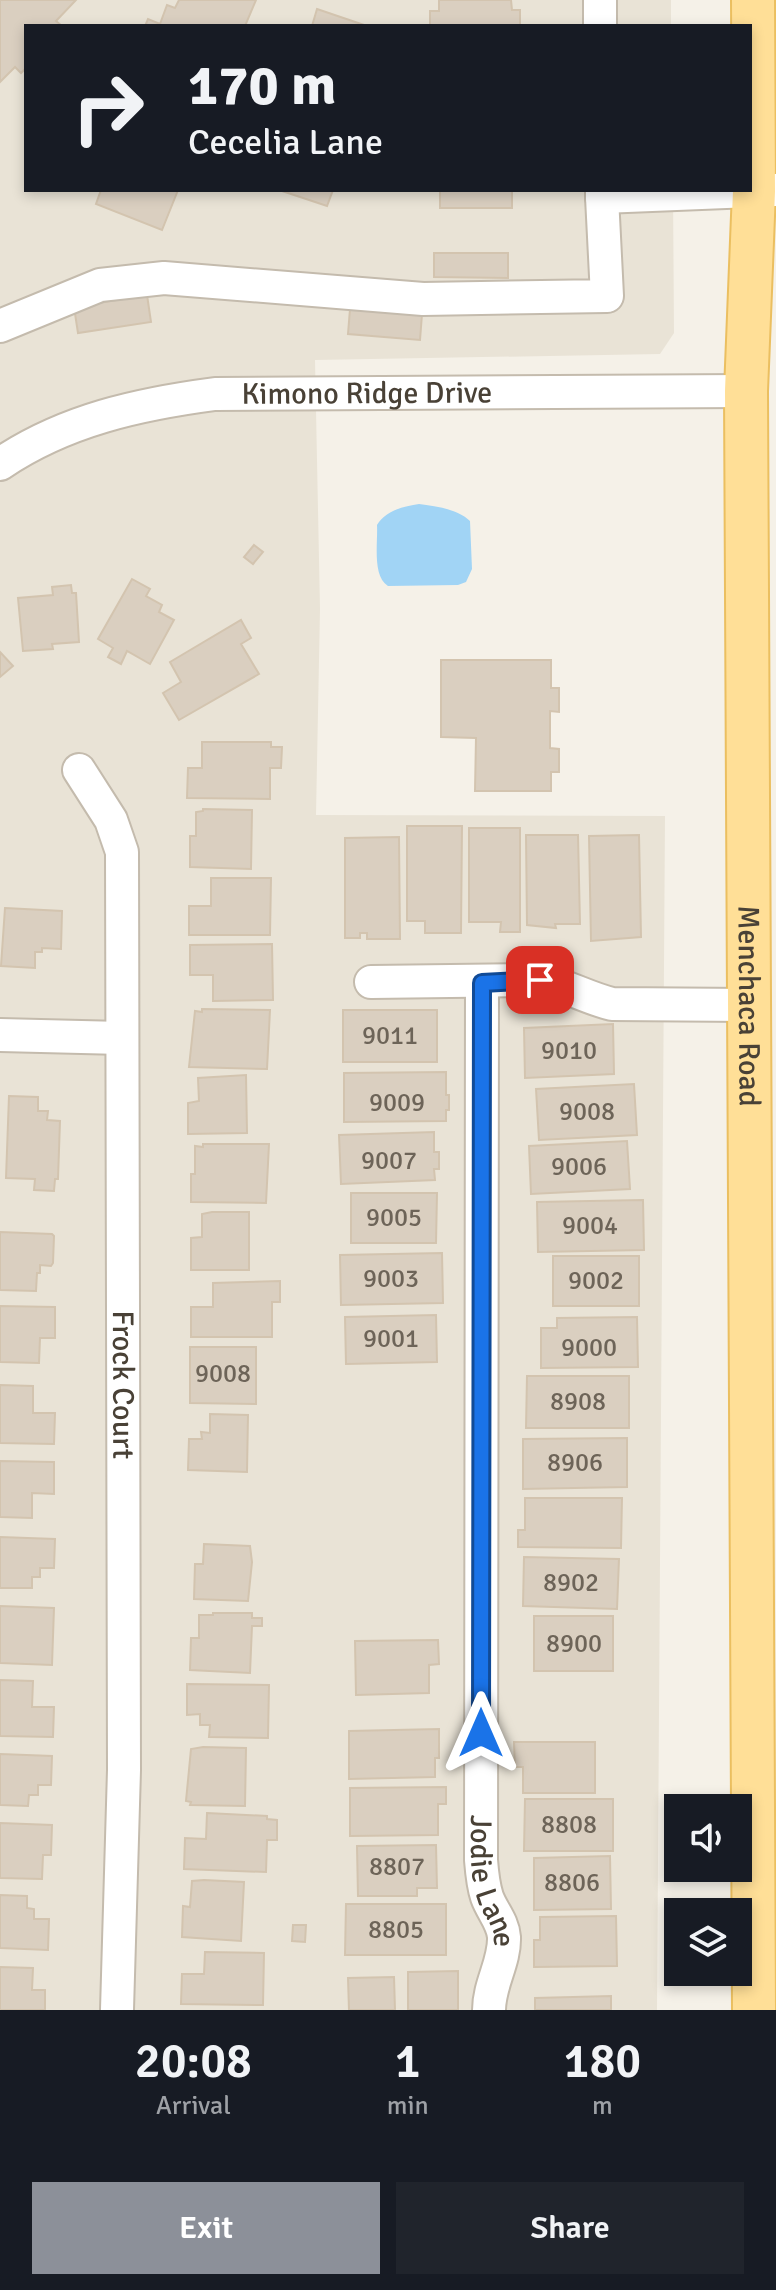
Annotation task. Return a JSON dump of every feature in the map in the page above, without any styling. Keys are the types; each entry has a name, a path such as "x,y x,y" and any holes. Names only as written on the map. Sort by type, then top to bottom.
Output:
{"main road":[{"name":"Menchaca Road","path":"753,0 765,191 746,391 754,2010"}],"street":[{"path":"600,0 600,24"},
{"path":"0,326 100,285 164,278 423,299 607,296 602,194 711,192"},
{"name":"Kimono Ridge Drive","path":"0,464 57,432 97,417 158,401 215,394 746,391"},
{"name":"Frock Court","path":"79,770 111,820 122,852 124,1770 117,2010"},
{"path":"371,982 540,980 562,984 597,1000 626,1005 750,1005"},
{"name":"Jodie Lane","path":"482,983 481,1860 487,1898 504,1934 504,1950 493,1980 489,2010"},
{"path":"0,1035 122,1038"}],"shaded area":[{"path":"0,0 671,0 671,24 24,24 24,192 673,192 674,333 660,354 315,360 320,609 316,815 665,816 657,2010 0,2010"}],"water":[{"path":"419,504 453,511 470,521 472,569 466,582 458,585 388,586 383,581 378,567 377,525 390,513"}],"building":[{"path":"0,0 76,0 56,21 60,24 24,24 24,70 21,73 15,67 0,82"},
{"path":"179,0 256,0 246,24 160,24 167,5 175,8"},
{"path":"439,0 511,0 512,10 520,10 520,24 430,24 430,11 439,11"},
{"path":"317,9 361,24 313,24"},
{"path":"100,192 177,192 162,230 96,204"},
{"path":"285,192 332,192 327,206"},
{"path":"440,192 512,192 512,208 440,208"},
{"path":"434,253 508,253 508,278 434,277"},
{"path":"147,295 151,322 78,333 74,307"},
{"path":"350,309 422,314 420,340 348,334"},
{"path":"254,545 263,552 253,564 244,557"},
{"path":"132,579 150,589 146,596 162,605 159,612 174,620 150,664 127,651 121,664 108,657 113,648 98,639"},
{"path":"71,585 72,593 76,593 79,642 52,644 53,649 23,651 18,598 53,595 52,587"},
{"path":"241,620 251,638 241,644 259,674 179,720 163,693 181,682 170,662"},
{"path":"0,652 13,666 0,677"},
{"path":"441,660 551,660 551,688 559,688 559,712 550,711 550,748 559,749 559,772 551,772 551,791 475,791 476,738 441,737"},
{"path":"202,742 271,742 271,747 282,747 281,768 270,768 270,799 187,798 188,768 202,768"},
{"path":"203,809 252,810 251,869 190,867 190,836 196,836 196,812"},
{"path":"407,826 462,826 461,933 425,933 425,921 407,921"},
{"path":"469,828 520,828 520,932 500,932 501,922 469,922"},
{"path":"526,835 578,835 580,924 555,924 556,928 527,925"},
{"path":"639,835 641,937 591,941 589,836"},
{"path":"399,837 400,939 367,939 367,933 360,933 360,938 345,938 345,838"},
{"path":"211,878 271,878 270,935 189,935 189,906 211,906"},
{"path":"5,908 62,911 61,949 42,948 42,952 35,952 35,968 1,966"},
{"path":"272,944 273,1000 213,1001 213,975 190,975 190,945"},
{"path":"202,1009 270,1010 267,1069 189,1067 195,1011 202,1012"},
{"path":"343,1010 437,1010 437,1062 343,1062"},
{"path":"613,1024 614,1074 525,1078 524,1028"},
{"path":"446,1072 449,1110 446,1110 446,1121 344,1122 344,1073"},
{"path":"246,1075 247,1133 188,1134 188,1103 199,1101 198,1078"},
{"path":"634,1084 637,1135 539,1140 536,1089"},
{"path":"9,1096 38,1097 38,1111 48,1111 47,1120 60,1121 58,1179 55,1179 54,1191 34,1190 35,1179 6,1178"},
{"path":"434,1132 434,1152 439,1152 439,1169 434,1169 435,1180 341,1184 339,1135"},
{"path":"627,1141 630,1189 531,1194 529,1146"},
{"path":"203,1144 269,1144 266,1203 191,1202 195,1146 203,1147"},
{"path":"351,1193 437,1193 436,1243 351,1243"},
{"path":"643,1200 644,1250 538,1252 537,1202"},
{"path":"249,1212 249,1270 191,1270 191,1238 202,1237 202,1214"},
{"path":"0,1232 54,1236 53,1263 51,1266 40,1265 36,1291 0,1290"},
{"path":"442,1253 443,1303 341,1305 340,1255"},
{"path":"553,1256 639,1256 639,1306 553,1306"},
{"path":"280,1281 280,1302 272,1302 272,1337 191,1337 191,1307 213,1307 213,1283"},
{"path":"0,1306 55,1307 55,1338 40,1338 39,1363 0,1362"},
{"path":"436,1315 437,1362 346,1364 345,1317"},
{"path":"637,1317 638,1367 541,1368 541,1328 557,1328 557,1318"},
{"path":"190,1347 256,1347 256,1404 190,1403"},
{"path":"527,1376 629,1376 629,1428 526,1428"},
{"path":"0,1385 33,1386 33,1413 55,1413 54,1444 0,1443"},
{"path":"210,1414 248,1415 247,1472 188,1470 189,1439 202,1439 201,1432 210,1433"},
{"path":"627,1438 627,1487 523,1489 523,1439"},
{"path":"0,1461 54,1462 54,1494 32,1493 32,1518 0,1517"},
{"path":"525,1498 622,1498 621,1548 518,1547 518,1530 525,1530"},
{"path":"0,1537 55,1539 54,1568 40,1568 40,1577 32,1577 32,1588 0,1588"},
{"path":"204,1544 250,1546 252,1562 248,1601 194,1599 195,1564 203,1564"},
{"path":"524,1557 619,1559 617,1609 523,1606"},
{"path":"0,1606 54,1608 52,1665 0,1663"},
{"path":"252,1613 252,1618 262,1618 262,1626 252,1626 250,1673 190,1670 191,1638 199,1638 199,1615"},
{"path":"534,1616 613,1616 613,1671 534,1671"},
{"path":"438,1640 439,1664 429,1665 429,1693 356,1695 355,1641"},
{"path":"0,1680 33,1681 32,1707 54,1707 53,1737 0,1736"},
{"path":"187,1684 269,1685 268,1738 209,1737 210,1725 200,1725 200,1714 187,1715"},
{"path":"439,1729 439,1758 435,1758 435,1777 349,1779 349,1731"},
{"path":"514,1742 595,1742 595,1793 523,1793 523,1767 515,1767"},
{"path":"246,1748 245,1806 190,1805 191,1802 186,1801 191,1749"},
{"path":"0,1754 52,1756 51,1785 38,1785 38,1795 29,1795 28,1806 0,1805"},
{"path":"446,1787 446,1804 438,1804 438,1835 350,1836 350,1788"},
{"path":"525,1799 613,1799 613,1851 524,1851"},
{"path":"207,1813 267,1816 267,1819 277,1820 277,1840 267,1840 266,1872 184,1869 185,1838 206,1839"},
{"path":"0,1823 52,1825 51,1855 43,1855 42,1879 0,1878"},
{"path":"436,1845 437,1888 417,1888 417,1896 358,1896 357,1846"},
{"path":"610,1856 611,1909 534,1910 534,1858"},
{"path":"192,1881 244,1882 241,1941 182,1937 183,1906 190,1907"},
{"path":"0,1895 27,1896 27,1908 34,1909 34,1919 49,1919 48,1950 0,1948"},
{"path":"346,1904 446,1904 446,1955 345,1955"},
{"path":"616,1916 617,1966 534,1967 534,1940 540,1940 540,1917"},
{"path":"293,1925 306,1925 305,1942 292,1941"},
{"path":"205,1952 264,1953 263,2005 181,2004 182,1974 204,1974"},
{"path":"0,1967 33,1968 32,1990 45,1990 45,2010 0,2010"},
{"path":"458,1971 458,2010 408,2010 408,1972"},
{"path":"394,1977 395,2010 349,2010 348,1978"},
{"path":"611,1996 611,2010 535,2010 535,1998"}],"route":[{"path":"481,1733 482,983 540,980"}]}
